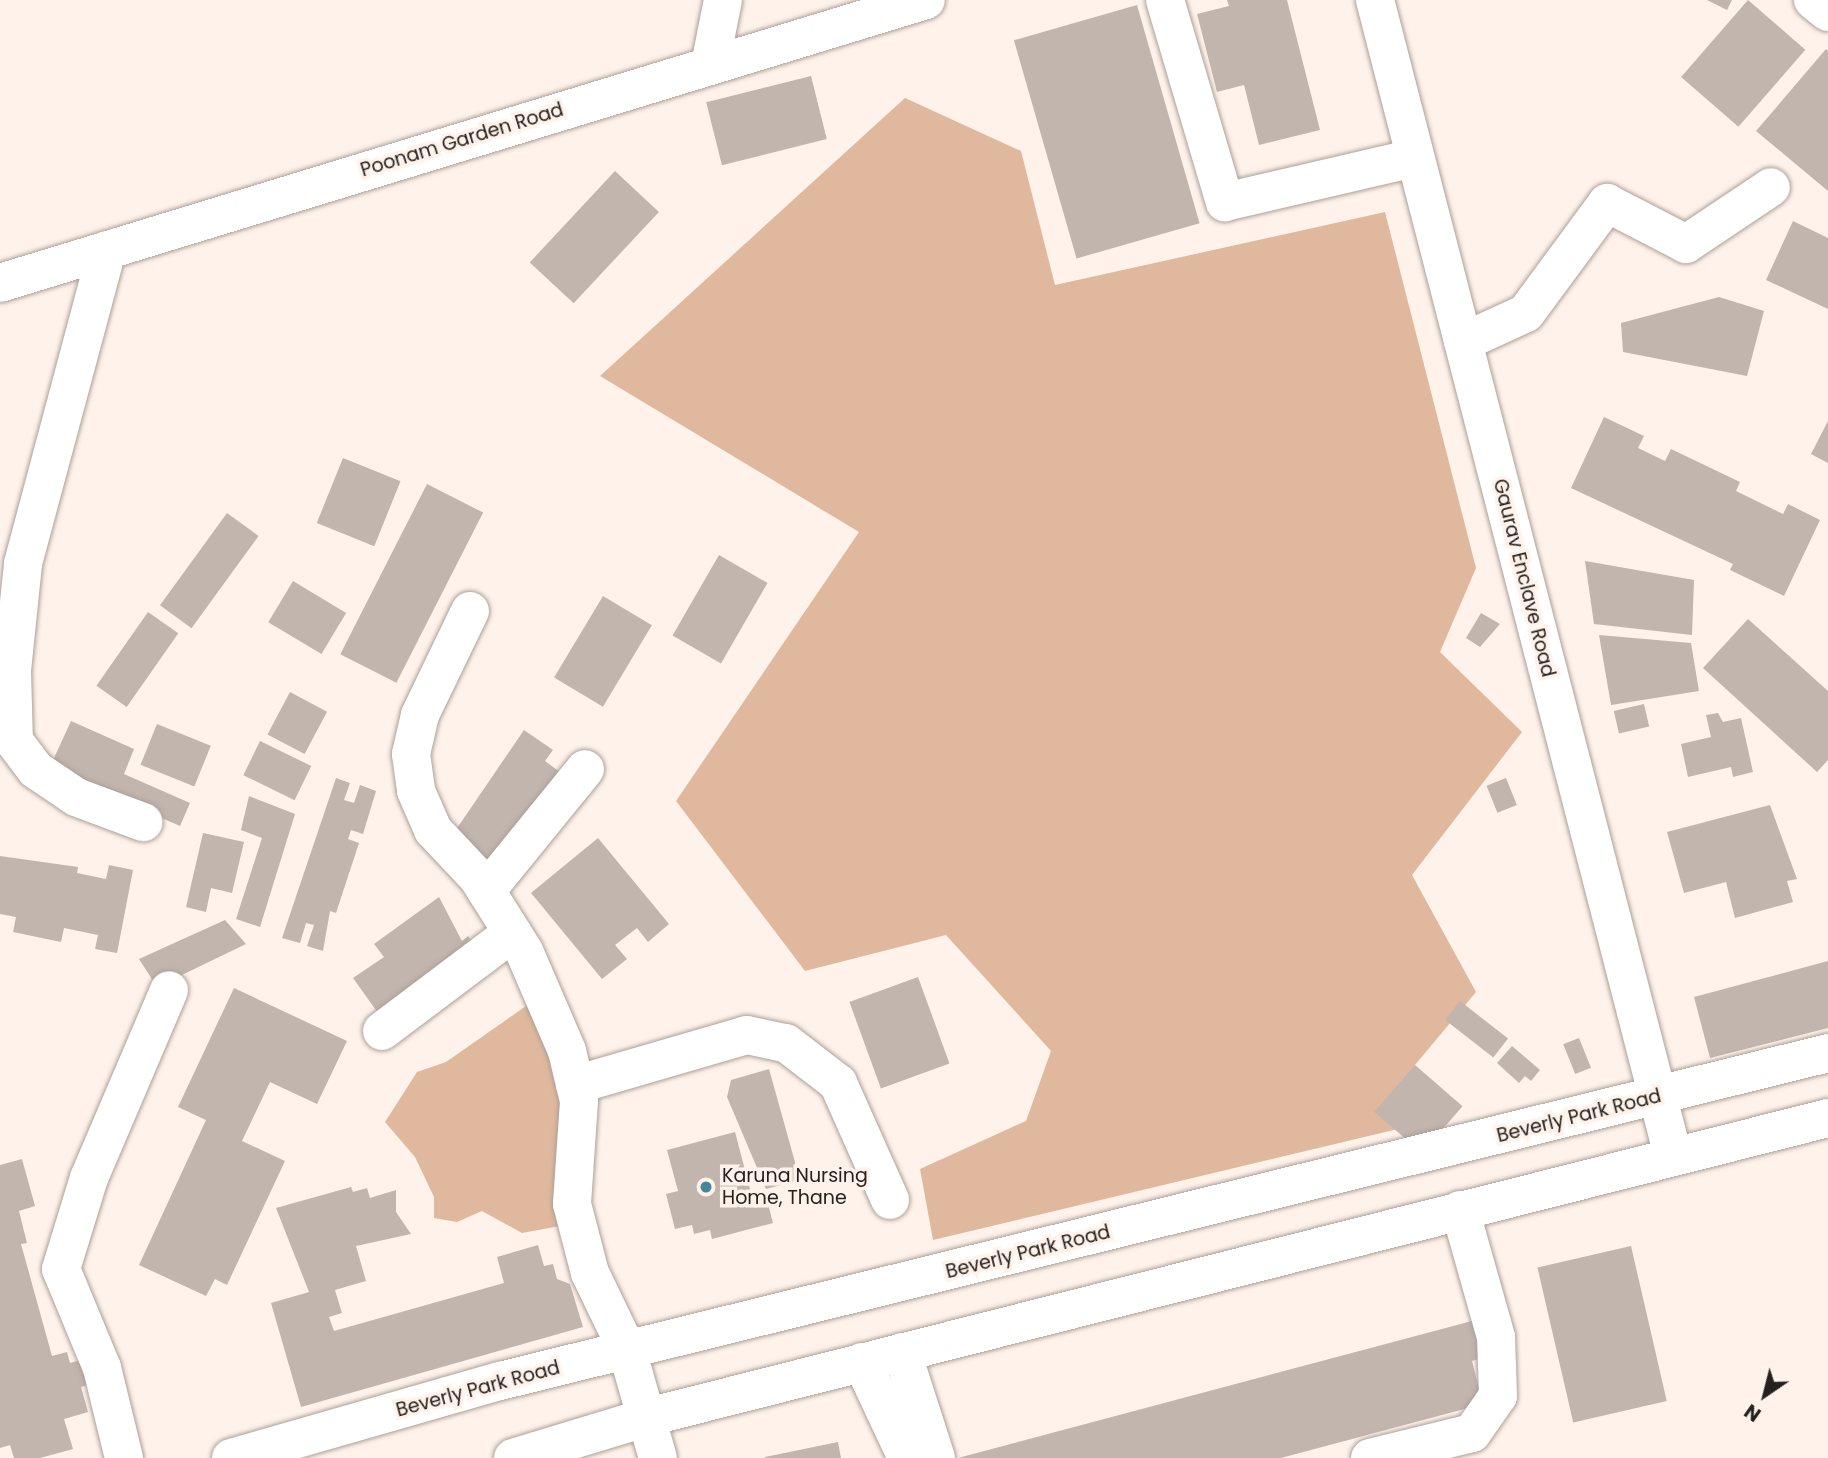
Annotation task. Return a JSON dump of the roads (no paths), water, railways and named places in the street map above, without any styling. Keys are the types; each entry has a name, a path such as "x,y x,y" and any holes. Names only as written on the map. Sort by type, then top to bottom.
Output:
{"street":[{"path":"710,65 723,0"},
{"name":"Poonam Garden Road","path":"0,283 926,0"},
{"path":"1165,0 1225,202 1414,158"},
{"name":"Gaurav Enclave Road","path":"1375,0 1673,1156"},
{"path":"1814,0 1828,12"},
{"path":"1463,342 1526,313 1607,204 1686,244 1771,187"},
{"path":"107,250 23,564 12,671 14,741 36,770 76,797 143,822"},
{"path":"470,611 420,715 411,754 416,791 433,830 486,891 512,933 575,1084 572,1204 590,1273 627,1350 658,1458"},
{"path":"486,891 585,768"},
{"path":"382,1031 512,933"},
{"path":"124,1458 102,1368 61,1269 89,1178 169,990"},
{"path":"575,1084 747,1035 786,1043 838,1083 890,1200"},
{"name":"Beverly Park Road","path":"231,1458 627,1350 1828,1053"},
{"path":"513,1458 648,1417 1828,1118"},
{"path":"1370,1458 1472,1433 1498,1396 1496,1337 1460,1210"},
{"path":"902,1352 936,1458"},
{"path":"862,1362 907,1458"}],"place":[{"name":"Karuna Nursing Home, Thane","path":"706,1187"}]}
